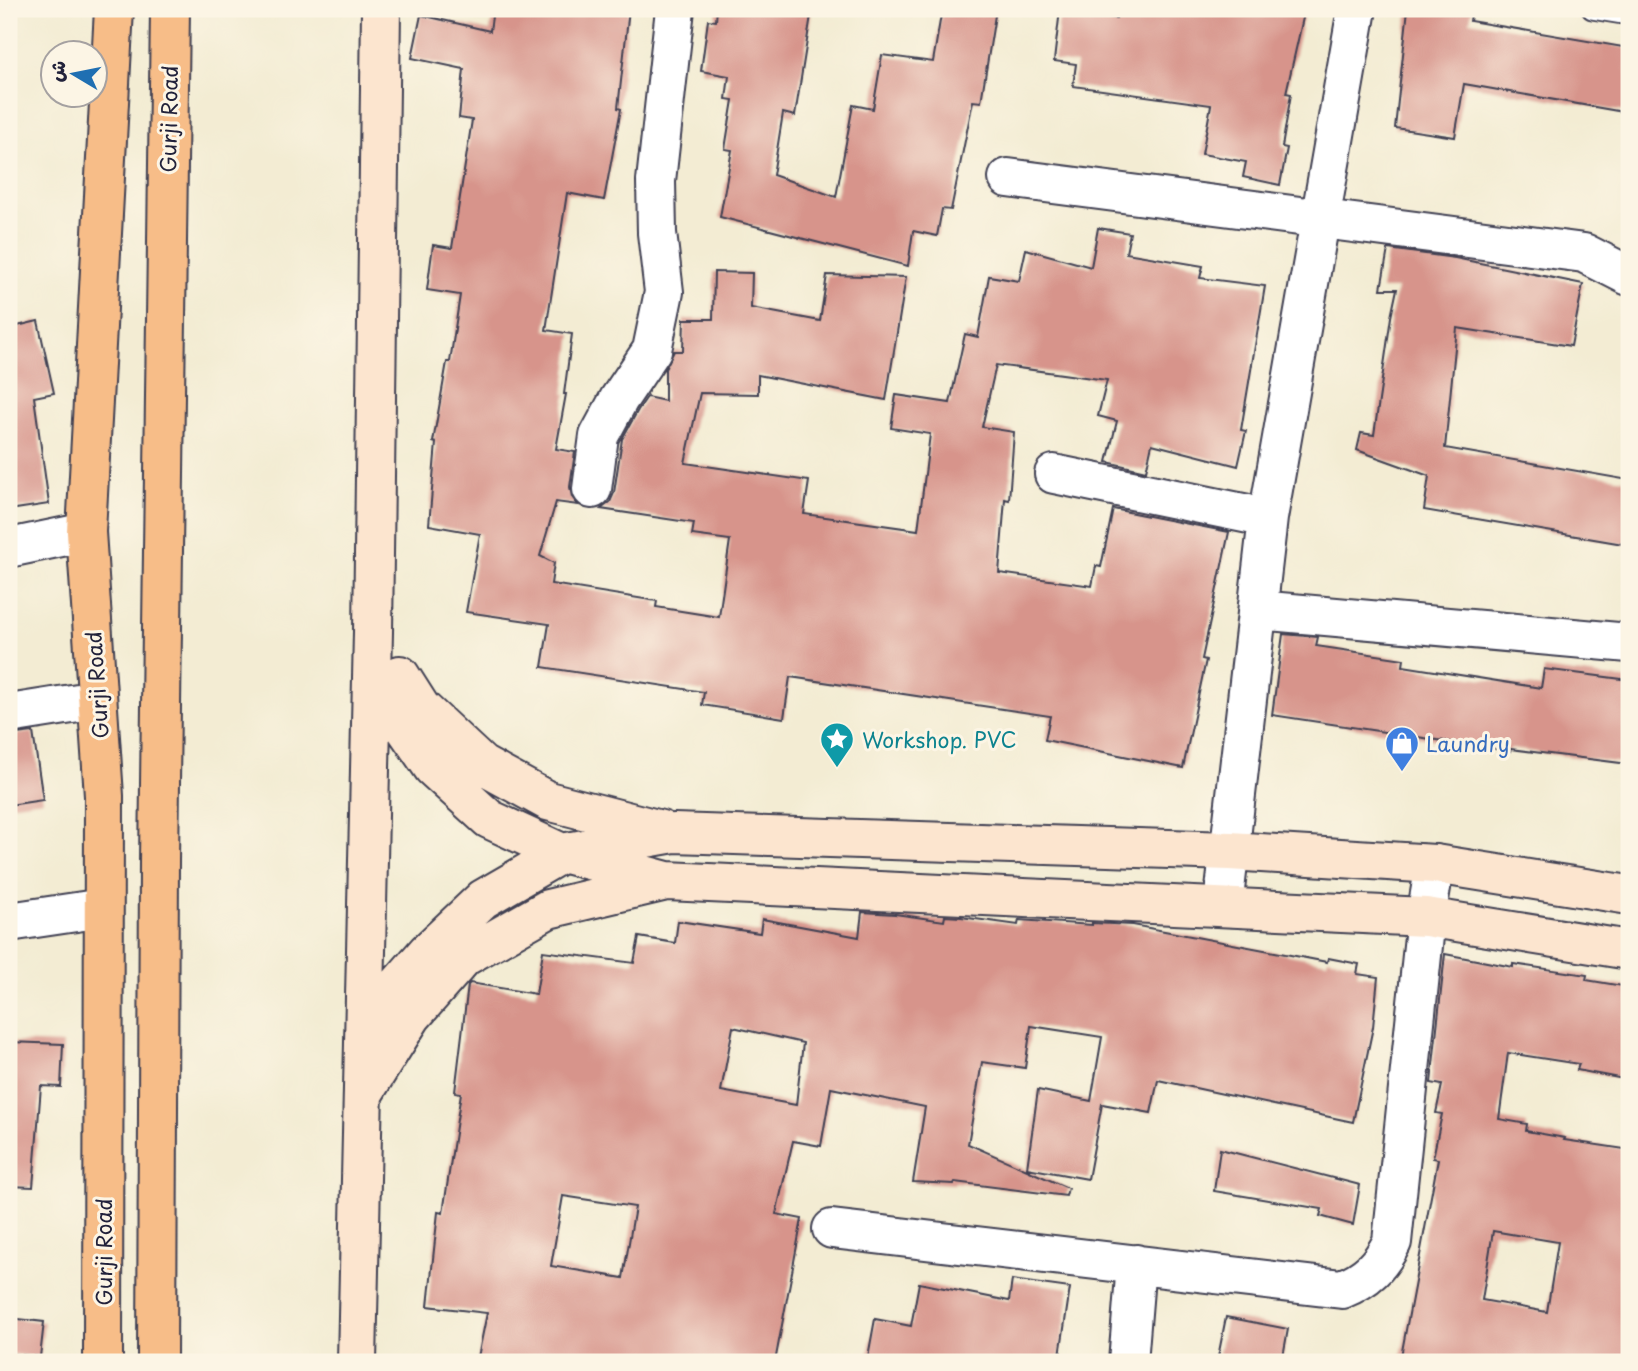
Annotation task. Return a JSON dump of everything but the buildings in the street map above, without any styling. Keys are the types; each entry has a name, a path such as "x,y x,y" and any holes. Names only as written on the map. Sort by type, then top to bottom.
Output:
{"highway":[{"name":"Gurji Road","path":"103,1362 104,796 86,532 114,9"},
{"name":"Gurji Road","path":"157,1362 159,861 170,9"}],"street":[{"path":"357,1362 373,647 381,9"},
{"path":"592,489 599,436 619,399 652,351 664,292 657,233 656,181 675,9"},
{"path":"1223,907 1268,518 1357,9"},
{"path":"1008,178 1584,253 1629,276"},
{"path":"1054,474 1268,518"},
{"path":"9,548 86,532"},
{"path":"1258,610 1629,643"},
{"path":"373,647 421,708 482,765 548,801 674,833"},
{"path":"373,647 397,716 433,768 489,819 562,853 667,881 1426,917 1629,950"},
{"path":"9,713 97,700"},
{"path":"365,1037 392,992 427,952 483,899 562,853 674,833 1230,851 1435,864 1629,895"},
{"path":"832,1229 1342,1289 1359,1282 1374,1271 1392,1242 1426,917 1435,864"},
{"path":"364,1093 412,1016 464,957 548,909 667,881"},
{"path":"9,922 103,908"},
{"path":"1128,1362 1136,1264"}],"lane":[{"path":"1592,9 1629,15"}],"place":[{"name":"Workshop. PVC","path":"837,769"},
{"name":"Laundry","path":"1402,773"}]}
